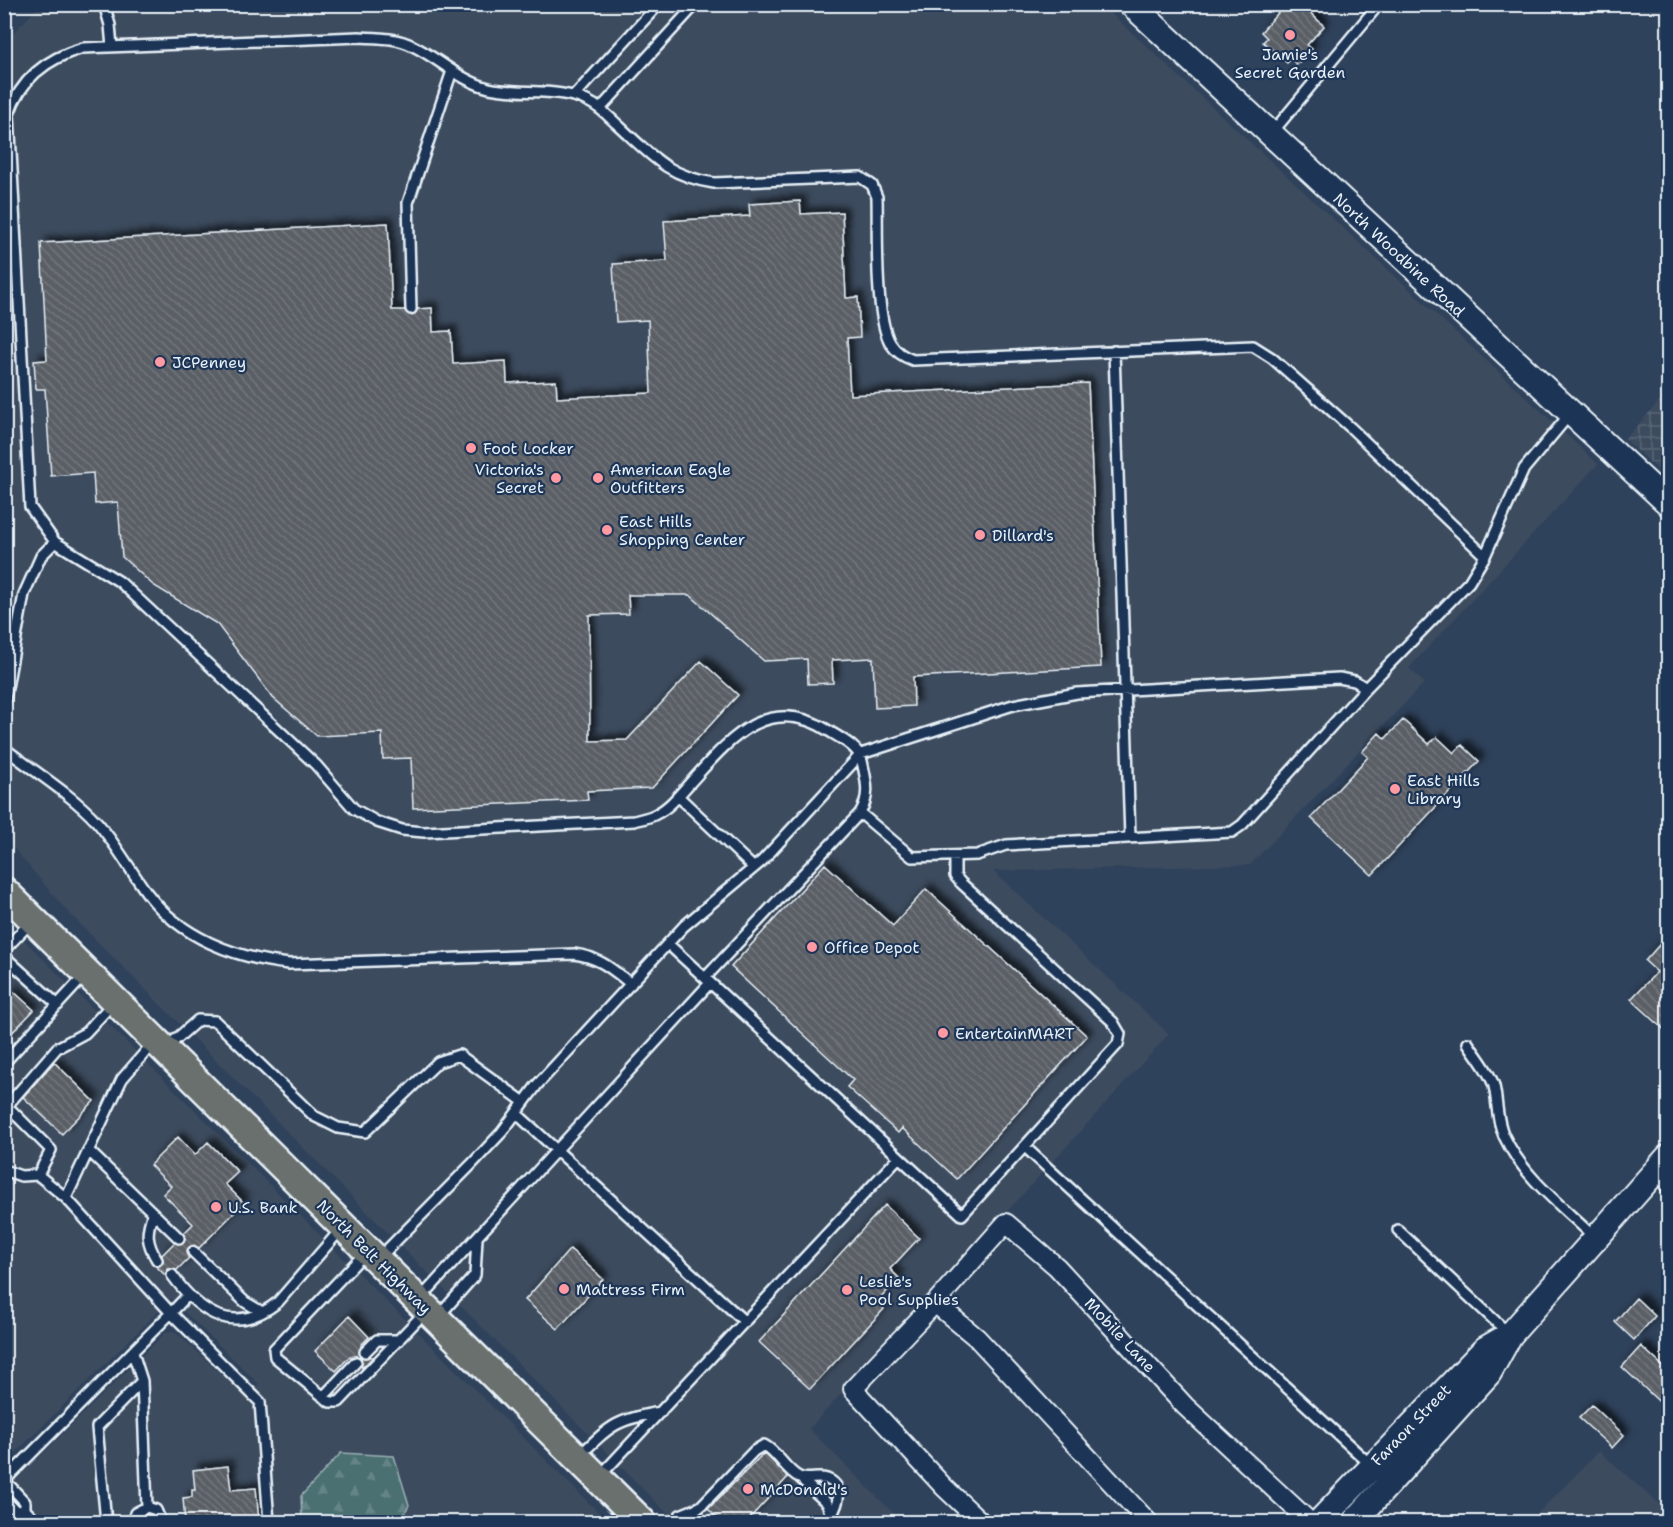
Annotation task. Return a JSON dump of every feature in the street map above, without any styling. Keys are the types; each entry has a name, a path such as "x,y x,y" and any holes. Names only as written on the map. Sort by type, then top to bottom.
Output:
{"main road":[{"name":"North Woodbine Road","path":"1131,4 1270,136 1668,503"},
{"name":"North Belt Highway","path":"4,891 642,1522"},
{"name":"Faraon Street","path":"1319,1522 1381,1475 1489,1372 1510,1335 1595,1238 1664,1172"},
{"name":"Faraon Street","path":"1354,1522 1381,1475"}],"street":[{"name":"Mobile Lane","path":"981,1522 853,1389 935,1303 1006,1223 1057,1266 1185,1406 1310,1522"},
{"path":"935,1303 977,1338 1148,1522"}],"lane":[{"path":"104,4 110,25 112,47"},
{"path":"574,96 659,4"},
{"path":"600,109 696,4"},
{"path":"1270,136 1379,4"},
{"path":"1366,688 1355,681 1339,678 1077,693 1013,705 861,754 754,868 700,910 524,1102 471,1165 372,1255 274,1349 275,1357 333,1403 339,1402 427,1310 477,1238 860,813 866,802 868,788 861,754 840,737 804,717 783,717 757,721 738,733 678,796 656,815 634,821 424,832 402,830 377,822 354,809 316,765 120,582 55,542 30,507 27,491 9,114 14,98 42,66 65,53 83,48 359,37 392,39 413,45 465,80 490,88 574,96 600,109 670,171 692,180 714,183 860,177 872,185 877,197 882,315 891,345 902,356 913,360 1253,346 1272,358 1351,428 1485,556"},
{"path":"411,309 408,203 452,71"},
{"path":"1114,351 1127,690 1130,837"},
{"path":"860,813 912,857 977,855 1006,845 1232,831 1242,825 1366,688 1469,582 1485,556 1524,468 1571,413"},
{"path":"4,704 24,594 41,556 55,542"},
{"path":"4,748 97,823 163,910 189,932 244,957 289,964 574,954 591,956 604,962 631,984"},
{"path":"678,796 754,868"},
{"path":"668,944 962,1215 1118,1044 1120,1034 1113,1022 961,883 955,876 955,856"},
{"path":"4,950 33,919"},
{"path":"4,956 58,1005"},
{"path":"4,1063 88,973"},
{"path":"38,1175 51,1150 8,1107 57,1048 85,1033 115,1000"},
{"path":"66,1198 122,1079 160,1045 198,1020 215,1021 314,1116 338,1128 365,1132 438,1062 459,1055 524,1102"},
{"path":"1468,1043 1494,1086 1496,1115 1504,1137 1526,1169 1548,1194 1595,1238"},
{"path":"516,1113 745,1322"},
{"path":"1025,1147 1381,1475"},
{"path":"88,1150 179,1239"},
{"path":"598,1479 899,1157"},
{"path":"4,1170 21,1176 38,1175 66,1198 171,1312 260,1402 269,1522"},
{"path":"153,1213 146,1231 149,1247 157,1260"},
{"path":"172,1275 196,1305 224,1319 245,1320 278,1302 343,1227"},
{"path":"1398,1230 1510,1335"},
{"path":"427,1310 475,1275 477,1238"},
{"path":"193,1252 245,1302 262,1312"},
{"path":"4,1481 187,1296"},
{"path":"365,1352 377,1340 399,1340"},
{"path":"133,1353 142,1381 147,1507"},
{"path":"323,1396 356,1362"},
{"path":"106,1522 97,1427 142,1381"},
{"path":"577,1458 608,1429 628,1417 661,1412"},
{"path":"680,1515 700,1507 754,1451 764,1445 827,1503 829,1520"},
{"path":"799,1477 827,1479 835,1485 839,1494 836,1510 829,1520"},
{"path":"5,1488 11,1487 25,1502 28,1518"},
{"path":"4,1499 16,1511 28,1518"},
{"path":"133,1522 135,1513 147,1507 156,1510 161,1522"}],"shaded area":[{"name":"East Hills Shopping Center","path":"40,5 1102,5 1598,464 1409,668 1424,683 1250,865 993,871 1169,1034 809,1429 902,1522 676,1522 66,910 5,838 4,43"},
{"path":"1668,392 1668,479 1625,439"},
{"path":"4,920 608,1522 400,1522 409,1505 301,1496 302,1522 5,1522 5,1491 165,1333 172,1331 181,1337 247,1398 259,1384 171,1299 5,1463"},
{"path":"1599,1451 1668,1512 1668,1522 1529,1522"}],"green space":[{"path":"341,1453 394,1456 409,1505 400,1522 302,1522 301,1496"}],"building":[{"name":"Jamie's Secret Garden","path":"1286,4 1301,4 1324,26 1307,45 1312,49 1297,65 1291,59 1287,63 1263,42 1267,38 1261,32"},
{"name":"East Hills Shopping Center","path":"800,201 801,214 842,212 846,298 858,297 860,337 847,338 850,395 1088,383 1101,667 913,677 914,706 875,708 873,658 832,660 833,683 808,684 807,659 764,661 690,595 628,595 629,614 589,615 590,741 627,740 701,661 738,695 652,788 587,791 588,800 413,808 411,758 383,759 382,733 317,736 273,698 217,624 153,585 122,557 118,502 95,504 93,473 51,476 45,389 36,389 34,361 47,360 41,243 388,223 392,310 404,310 412,316 418,309 432,308 433,332 451,331 453,364 506,361 507,383 556,381 557,398 651,393 648,320 616,322 613,264 667,261 664,221 750,216 749,204"},
{"name":"East Hills Library","path":"1403,720 1429,744 1437,737 1454,753 1462,745 1479,761 1372,875 1311,818 1368,757 1362,752 1379,733 1385,739"},
{"name":"EntertainMART","path":"825,864 893,926 926,889 1087,1036 957,1179 902,1128 898,1133 847,1087 853,1080 731,967"},
{"path":"1668,935 1668,1033 1631,999 1657,972 1645,961"},
{"path":"13,991 34,1010 4,1041 4,1001"},
{"path":"54,1062 94,1101 62,1134 23,1097"},
{"name":"U.S. Bank","path":"178,1137 195,1155 208,1142 238,1172 225,1184 244,1203 199,1248 194,1245 189,1247 186,1253 189,1258 177,1270 168,1269 165,1275 157,1267 163,1263 162,1255 174,1243 183,1243 184,1233 193,1224 163,1194 171,1186 150,1165"},
{"name":"Leslie's Pool Supplies","path":"885,1205 919,1238 890,1269 899,1278 877,1302 884,1309 810,1389 759,1342"},
{"name":"Mattress Firm","path":"570,1249 603,1279 558,1329 525,1300"},
{"path":"1636,1298 1655,1316 1634,1340 1615,1322"},
{"path":"349,1316 369,1337 361,1345 360,1356 373,1357 362,1368 361,1358 350,1356 336,1371 315,1351"},
{"path":"1641,1346 1668,1371 1668,1410 1622,1367"},
{"path":"1592,1405 1624,1435 1612,1448 1579,1418"},
{"name":"McDonald's","path":"764,1453 788,1477 746,1522 722,1522 708,1509"},
{"path":"228,1466 231,1490 256,1488 259,1522 185,1522 183,1498 192,1497 192,1490 195,1490 193,1470"}],"place":[{"name":"Jamie's Secret Garden","path":"1290,35"},
{"name":"JCPenney","path":"160,362"},
{"name":"Foot Locker","path":"471,448"},
{"name":"Victoria's Secret","path":"556,478"},
{"name":"American Eagle Outfitters","path":"598,478"},
{"name":"East Hills Shopping Center","path":"607,530"},
{"name":"Dillard's","path":"980,535"},
{"name":"East Hills Library","path":"1395,789"},
{"name":"Office Depot","path":"812,947"},
{"name":"EntertainMART","path":"943,1033"},
{"name":"U.S. Bank","path":"216,1207"},
{"name":"Mattress Firm","path":"564,1289"},
{"name":"Leslie's Pool Supplies","path":"847,1290"},
{"name":"McDonald's","path":"748,1489"}]}
